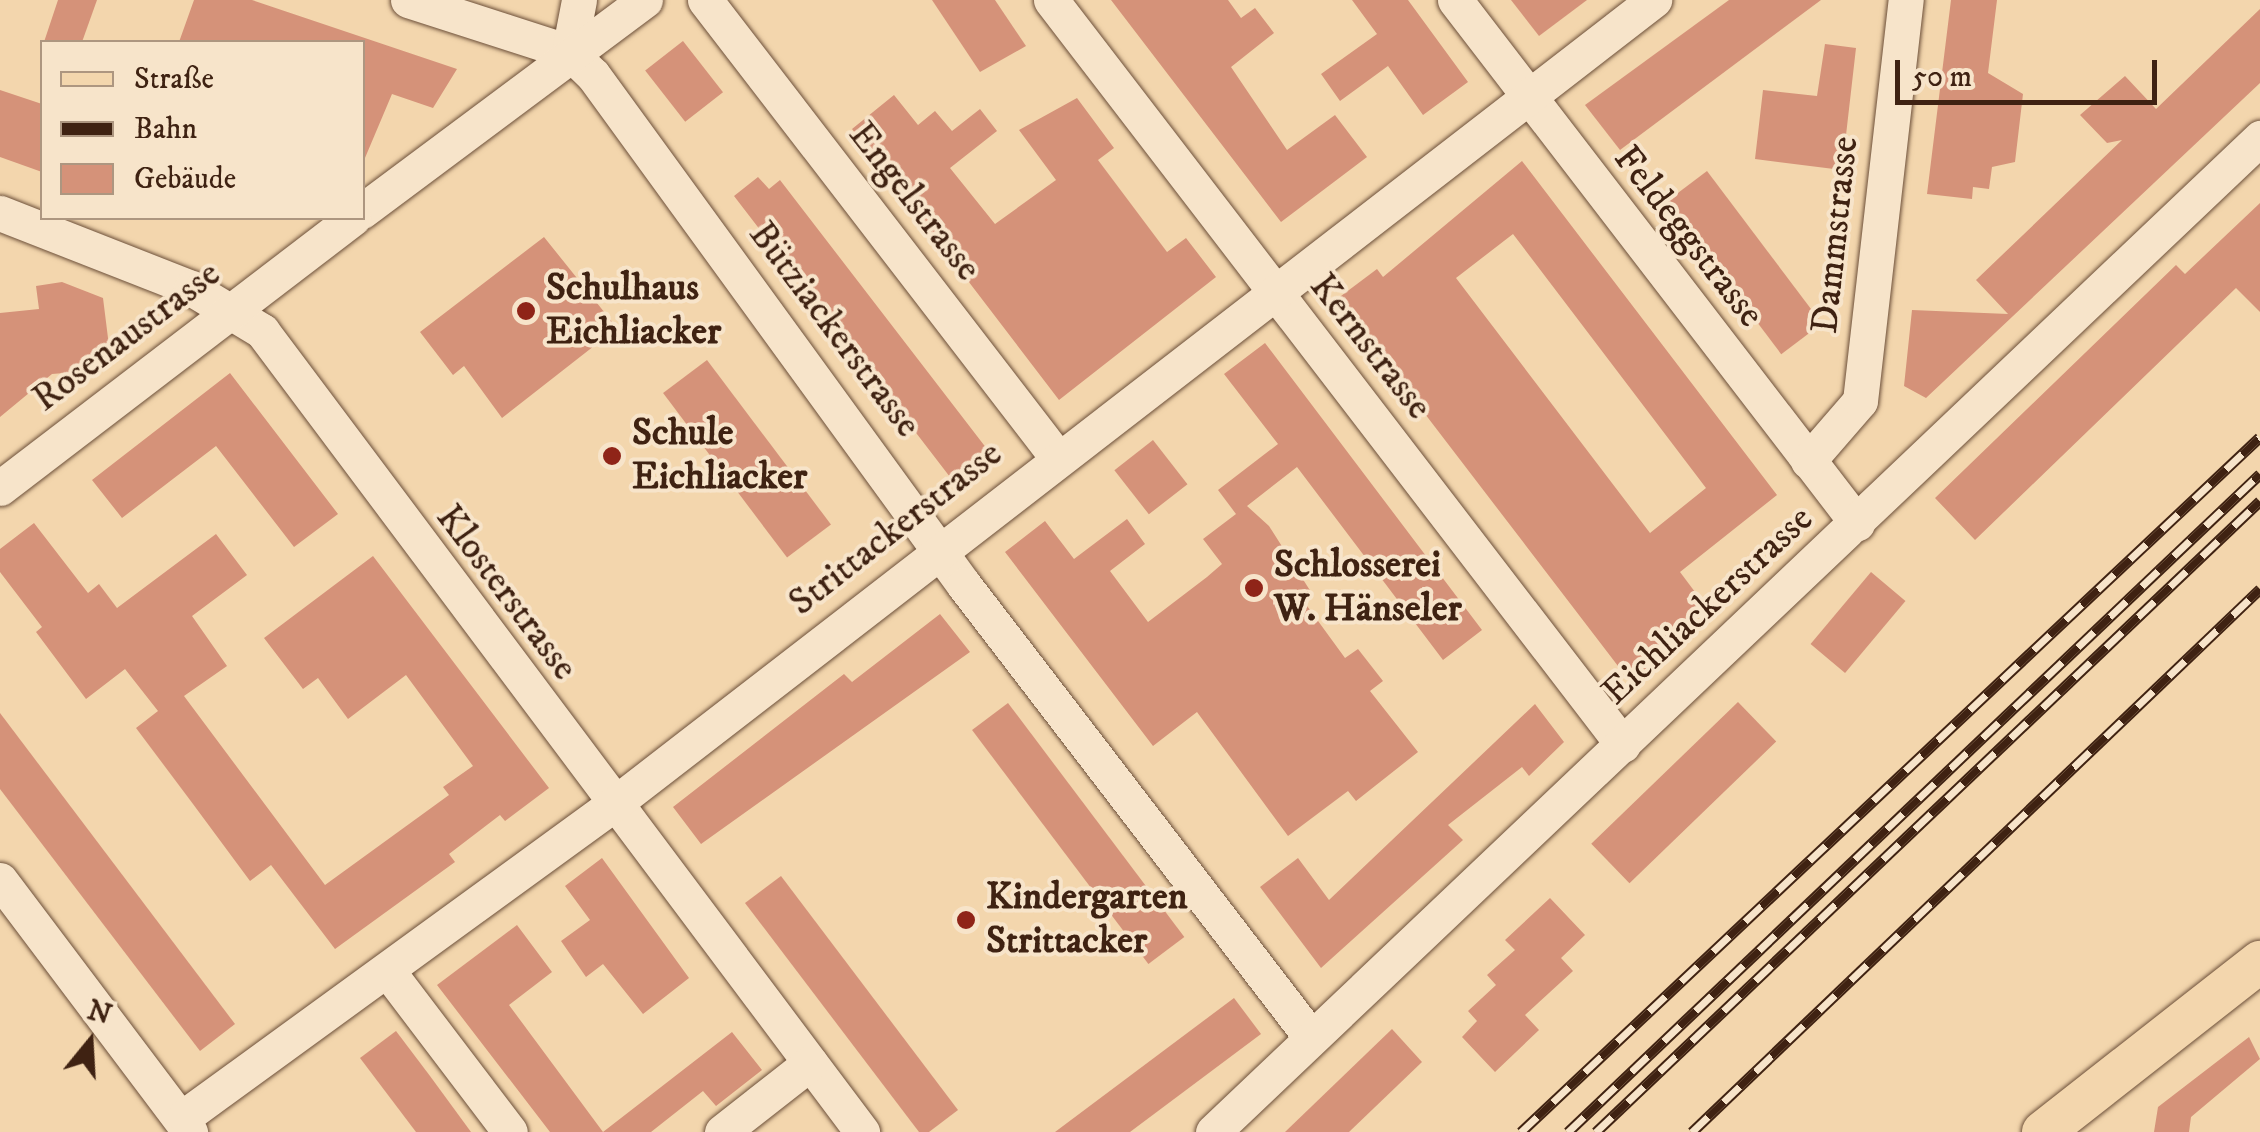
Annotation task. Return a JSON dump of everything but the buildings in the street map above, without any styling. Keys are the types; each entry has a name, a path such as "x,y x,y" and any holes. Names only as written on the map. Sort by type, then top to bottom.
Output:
{"main road":[{"path":"2042,1132 2260,962"}],"street":[{"path":"408,0 570,52"},
{"path":"570,52 579,0"},
{"path":"365,208 644,0"},
{"name":"Engelstrasse","path":"704,0 1056,456"},
{"name":"Kernstrasse","path":"1051,0 1624,744"},
{"name":"Feldeggstrasse","path":"1454,0 1858,523"},
{"name":"Strittackerstrasse","path":"188,1124 386,970 614,804 1271,288 1530,100 1654,0"},
{"name":"Dammstrasse","path":"1808,461 1860,401 1906,0"},
{"name":"Bütziackerstrasse","path":"570,52 1310,1036"},
{"name":"Eichliackerstrasse","path":"1213,1132 2260,138"},
{"name":"Klosterstrasse","path":"0,213 234,310 262,332 862,1132"},
{"name":"Rosenaustrasse","path":"0,488 351,220"},
{"path":"0,880 188,1124"},
{"path":"386,970 510,1132"},
{"path":"722,1132 810,1062"}],"railway":[{"path":"1521,1132 2260,437"},
{"path":"1568,1132 2260,474"},
{"path":"1596,1132 2260,501"},
{"path":"1692,1132 2260,589"}],"place":[{"name":"Schulhaus Eichliacker","path":"526,311"},
{"name":"Schule Eichliacker","path":"612,456"},
{"name":"Schlosserei W. Hänseler","path":"1254,588"},
{"name":"Kindergarten Strittacker","path":"966,920"}]}
